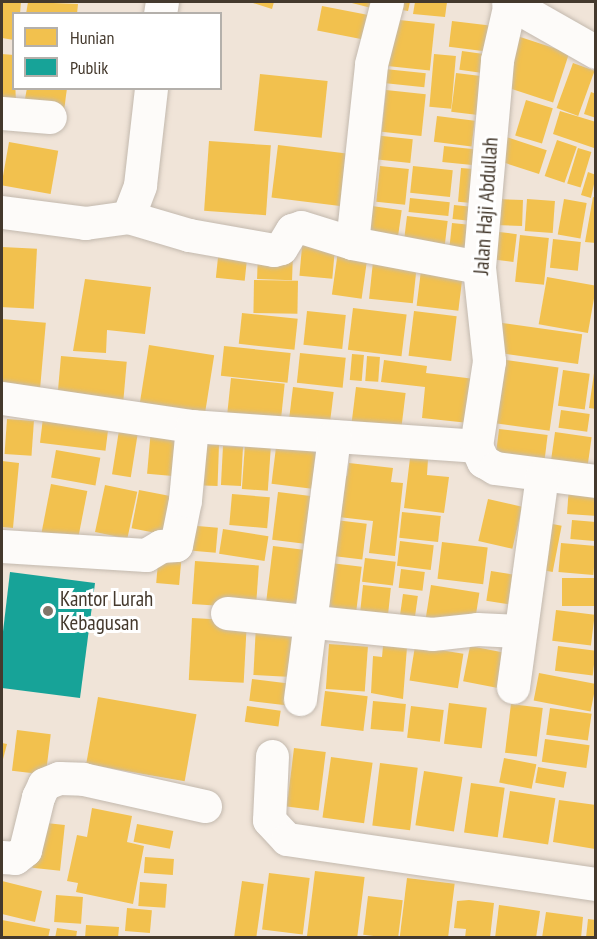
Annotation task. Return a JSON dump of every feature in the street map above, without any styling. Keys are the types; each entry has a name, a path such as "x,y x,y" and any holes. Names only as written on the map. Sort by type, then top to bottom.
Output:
{"street":[{"path":"352,243 371,64 387,2"},
{"path":"509,2 596,52"},
{"name":"Jalan Haji Abdullah","path":"476,446 489,361 479,267 497,60 509,2"},
{"path":"128,217 140,185 151,90"},
{"path":"2,113 50,117"},
{"path":"2,212 85,223 128,217 189,235 266,249 281,248 292,230 301,227 352,243 479,267"},
{"path":"2,398 192,426 476,446 483,461 495,468 596,481"},
{"path":"2,546 146,555 161,546 176,545 185,500 192,426"},
{"path":"300,699 334,436"},
{"path":"513,687 542,475"},
{"path":"227,613 432,634 477,629 519,631"},
{"path":"272,756 269,819 287,839 596,884"},
{"path":"2,857 15,858 25,850 38,797 44,784 59,778 83,778 205,806"}],"building: Hunian":[{"path":"2,2 21,2 20,12 12,12 12,40 2,38"},
{"path":"28,2 78,4 77,12 26,12"},
{"path":"250,2 274,2 272,9"},
{"path":"348,2 385,2 383,11"},
{"path":"392,2 410,2 408,11 391,8"},
{"path":"415,2 447,2 445,17 413,14"},
{"path":"322,6 380,17 375,42 317,31"},
{"path":"390,19 435,24 430,70 385,66"},
{"path":"452,21 492,26 489,52 449,47"},
{"path":"514,35 569,53 553,102 498,84"},
{"path":"462,51 491,55 488,74 459,70"},
{"path":"2,54 12,55 12,90 15,90 16,103 2,100"},
{"path":"434,54 456,56 451,109 429,107"},
{"path":"573,63 595,71 578,116 557,108"},
{"path":"385,69 426,73 424,87 384,83"},
{"path":"456,73 487,77 482,115 451,112"},
{"path":"260,74 328,81 322,138 254,131"},
{"path":"27,90 67,90 64,111 24,104"},
{"path":"386,90 426,94 421,136 382,132"},
{"path":"591,92 596,94 596,118 584,114"},
{"path":"526,100 553,108 542,144 515,135"},
{"path":"560,111 596,122 594,148 553,134"},
{"path":"437,116 475,121 472,146 434,142"},
{"path":"373,135 413,139 410,163 370,159"},
{"path":"503,136 547,150 539,174 495,160"},
{"path":"557,140 577,147 564,183 545,176"},
{"path":"209,141 271,145 266,215 204,211"},
{"path":"9,142 58,151 51,194 2,185"},
{"path":"278,145 350,154 344,207 272,198"},
{"path":"444,146 484,150 482,166 442,162"},
{"path":"578,148 591,152 581,187 567,183"},
{"path":"380,166 409,169 405,205 376,202"},
{"path":"413,166 453,170 450,197 410,193"},
{"path":"461,168 482,170 479,204 458,202"},
{"path":"588,172 596,175 591,198 581,195"},
{"path":"593,197 596,198 596,243 585,242"},
{"path":"410,198 450,202 448,216 409,212"},
{"path":"495,199 523,200 522,226 494,225"},
{"path":"527,199 555,201 553,233 525,231"},
{"path":"564,199 587,203 580,238 558,234"},
{"path":"454,205 481,208 479,222 453,219"},
{"path":"372,206 402,210 397,246 367,242"},
{"path":"407,216 448,221 443,256 403,251"},
{"path":"452,223 479,226 475,262 448,259"},
{"path":"491,231 517,234 513,262 488,259"},
{"path":"303,235 336,238 332,279 299,276"},
{"path":"520,235 549,238 544,285 515,282"},
{"path":"553,239 581,242 578,271 550,268"},
{"path":"339,244 369,248 362,299 332,295"},
{"path":"2,247 37,249 34,309 2,307"},
{"path":"219,248 248,251 245,281 216,278"},
{"path":"258,252 293,253 292,280 257,279"},
{"path":"374,252 418,257 413,303 369,299"},
{"path":"422,262 464,267 458,311 417,306"},
{"path":"547,277 596,286 588,333 539,324"},
{"path":"85,279 151,287 145,334 107,330 106,353 73,351"},
{"path":"254,280 298,281 297,314 253,313"},
{"path":"353,308 407,315 401,356 348,350"},
{"path":"307,311 346,315 342,349 303,345"},
{"path":"414,311 457,316 451,361 409,356"},
{"path":"242,313 298,319 294,350 239,344"},
{"path":"2,319 46,323 40,395 2,391"},
{"path":"502,323 582,334 578,364 498,353"},
{"path":"149,345 214,355 203,423 138,413"},
{"path":"224,346 291,353 287,383 221,376"},
{"path":"300,353 346,358 343,388 297,383"},
{"path":"352,354 364,355 362,381 350,380"},
{"path":"61,356 127,362 123,402 58,396"},
{"path":"367,356 380,357 378,382 365,381"},
{"path":"384,360 427,366 426,373 483,380 478,424 422,418 425,387 381,382"},
{"path":"506,360 558,367 550,431 497,423"},
{"path":"563,370 590,374 585,409 558,406"},
{"path":"594,373 596,373 596,409 589,408"},
{"path":"231,378 285,384 281,422 227,417"},
{"path":"293,387 334,392 330,426 289,421"},
{"path":"356,387 406,393 400,441 350,435"},
{"path":"44,410 110,418 105,451 40,443"},
{"path":"561,410 590,414 587,432 558,428"},
{"path":"7,419 34,421 31,456 5,454"},
{"path":"120,424 139,427 131,477 112,474"},
{"path":"151,429 188,432 184,477 147,474"},
{"path":"499,429 548,435 544,467 495,461"},
{"path":"555,432 592,437 586,475 550,470"},
{"path":"277,439 328,445 322,490 272,484"},
{"path":"192,444 219,445 218,486 191,485"},
{"path":"245,444 271,446 268,491 242,489"},
{"path":"223,446 243,447 241,486 221,485"},
{"path":"56,450 100,458 95,485 51,478"},
{"path":"410,458 428,459 427,475 449,477 444,513 404,508"},
{"path":"2,461 19,463 13,528 2,527"},
{"path":"349,463 393,468 391,482 403,483 395,556 369,553 373,521 330,516 334,475 347,476"},
{"path":"51,484 87,491 77,546 40,539"},
{"path":"105,485 137,492 127,539 95,532"},
{"path":"569,486 596,488 594,516 567,514"},
{"path":"139,490 171,496 164,535 132,528"},
{"path":"278,492 321,497 315,545 272,540"},
{"path":"232,494 270,497 267,528 229,525"},
{"path":"488,499 522,507 512,549 478,541"},
{"path":"402,512 441,516 438,542 399,538"},
{"path":"327,519 367,524 362,560 323,555"},
{"path":"572,520 596,522 594,541 570,539"},
{"path":"542,522 562,526 553,572 533,568"},
{"path":"186,525 218,528 216,553 184,550"},
{"path":"223,529 268,536 265,561 219,554"},
{"path":"400,541 434,545 431,570 397,566"},
{"path":"442,542 488,548 483,584 437,579"},
{"path":"561,543 596,546 593,575 558,572"},
{"path":"273,546 314,551 305,619 265,614"},
{"path":"159,551 182,553 179,585 156,583"},
{"path":"365,558 396,562 393,586 362,582"},
{"path":"195,561 259,565 256,608 192,604"},
{"path":"322,562 362,567 355,624 315,620"},
{"path":"401,569 425,572 423,591 399,588"},
{"path":"491,571 524,576 519,606 486,601"},
{"path":"562,578 596,578 596,606 562,606"},
{"path":"363,585 391,588 387,626 359,623"},
{"path":"431,585 479,593 474,628 425,621"},
{"path":"403,594 418,596 414,625 399,623"},
{"path":"556,610 595,615 591,646 552,641"},
{"path":"192,618 247,621 244,683 189,680"},
{"path":"256,625 299,627 296,677 253,675"},
{"path":"329,644 368,647 365,692 326,689"},
{"path":"383,646 407,647 403,699 371,693 373,656 382,657"},
{"path":"415,646 463,654 458,688 410,681"},
{"path":"470,646 511,654 504,689 463,681"},
{"path":"558,646 596,651 593,675 555,671"},
{"path":"539,673 596,684 591,712 534,700"},
{"path":"252,679 293,684 290,706 249,701"},
{"path":"325,691 368,696 363,731 321,726"},
{"path":"98,697 196,714 185,781 86,764"},
{"path":"373,701 406,704 403,732 371,729"},
{"path":"449,703 487,708 482,748 444,744"},
{"path":"511,704 543,708 537,757 505,753"},
{"path":"247,706 281,711 278,727 245,722"},
{"path":"411,706 444,710 440,742 407,738"},
{"path":"550,708 592,714 588,741 546,735"},
{"path":"17,730 51,734 46,775 12,771"},
{"path":"545,739 590,745 586,768 542,762"},
{"path":"2,743 7,744 2,763"},
{"path":"294,748 326,752 319,810 287,807"},
{"path":"331,757 373,763 364,823 323,817"},
{"path":"504,758 536,764 532,789 499,783"},
{"path":"380,763 418,768 410,830 372,826"},
{"path":"538,767 567,772 564,788 535,783"},
{"path":"424,771 463,777 454,831 415,825"},
{"path":"471,783 505,788 498,837 464,833"},
{"path":"510,791 555,798 548,845 503,837"},
{"path":"559,800 596,805 595,849 553,842"},
{"path":"92,808 132,816 127,842 144,846 133,904 76,892 78,883 67,881 77,835 87,837"},
{"path":"37,822 65,825 60,871 32,868"},
{"path":"137,824 173,831 170,849 134,842"},
{"path":"145,857 174,859 173,875 144,873"},
{"path":"315,871 365,877 357,938 307,938"},
{"path":"269,873 310,878 303,935 262,930"},
{"path":"407,878 455,884 448,938 400,937"},
{"path":"2,881 42,891 35,922 2,914"},
{"path":"242,881 264,884 256,938 234,937"},
{"path":"140,882 167,884 165,908 138,906"},
{"path":"56,895 83,897 81,924 54,922"},
{"path":"368,896 403,900 398,938 363,935"},
{"path":"457,901 494,903 490,938 465,938 466,929 454,928"},
{"path":"499,905 540,911 536,938 495,938"},
{"path":"127,908 152,910 150,933 125,931"},
{"path":"546,912 583,917 581,938 542,938"},
{"path":"588,919 596,920 596,938 586,938"},
{"path":"2,920 50,929 48,938 2,938"},
{"path":"86,925 119,927 118,938 85,938"},
{"path":"57,928 77,931 76,938 55,938"}],"building: Publik":[{"name":"Kantor Lurah Kebagusan","path":"10,572 95,583 80,698 2,688 2,640"}],"place":[{"name":"Kantor Lurah Kebagusan","path":"48,611"}]}
